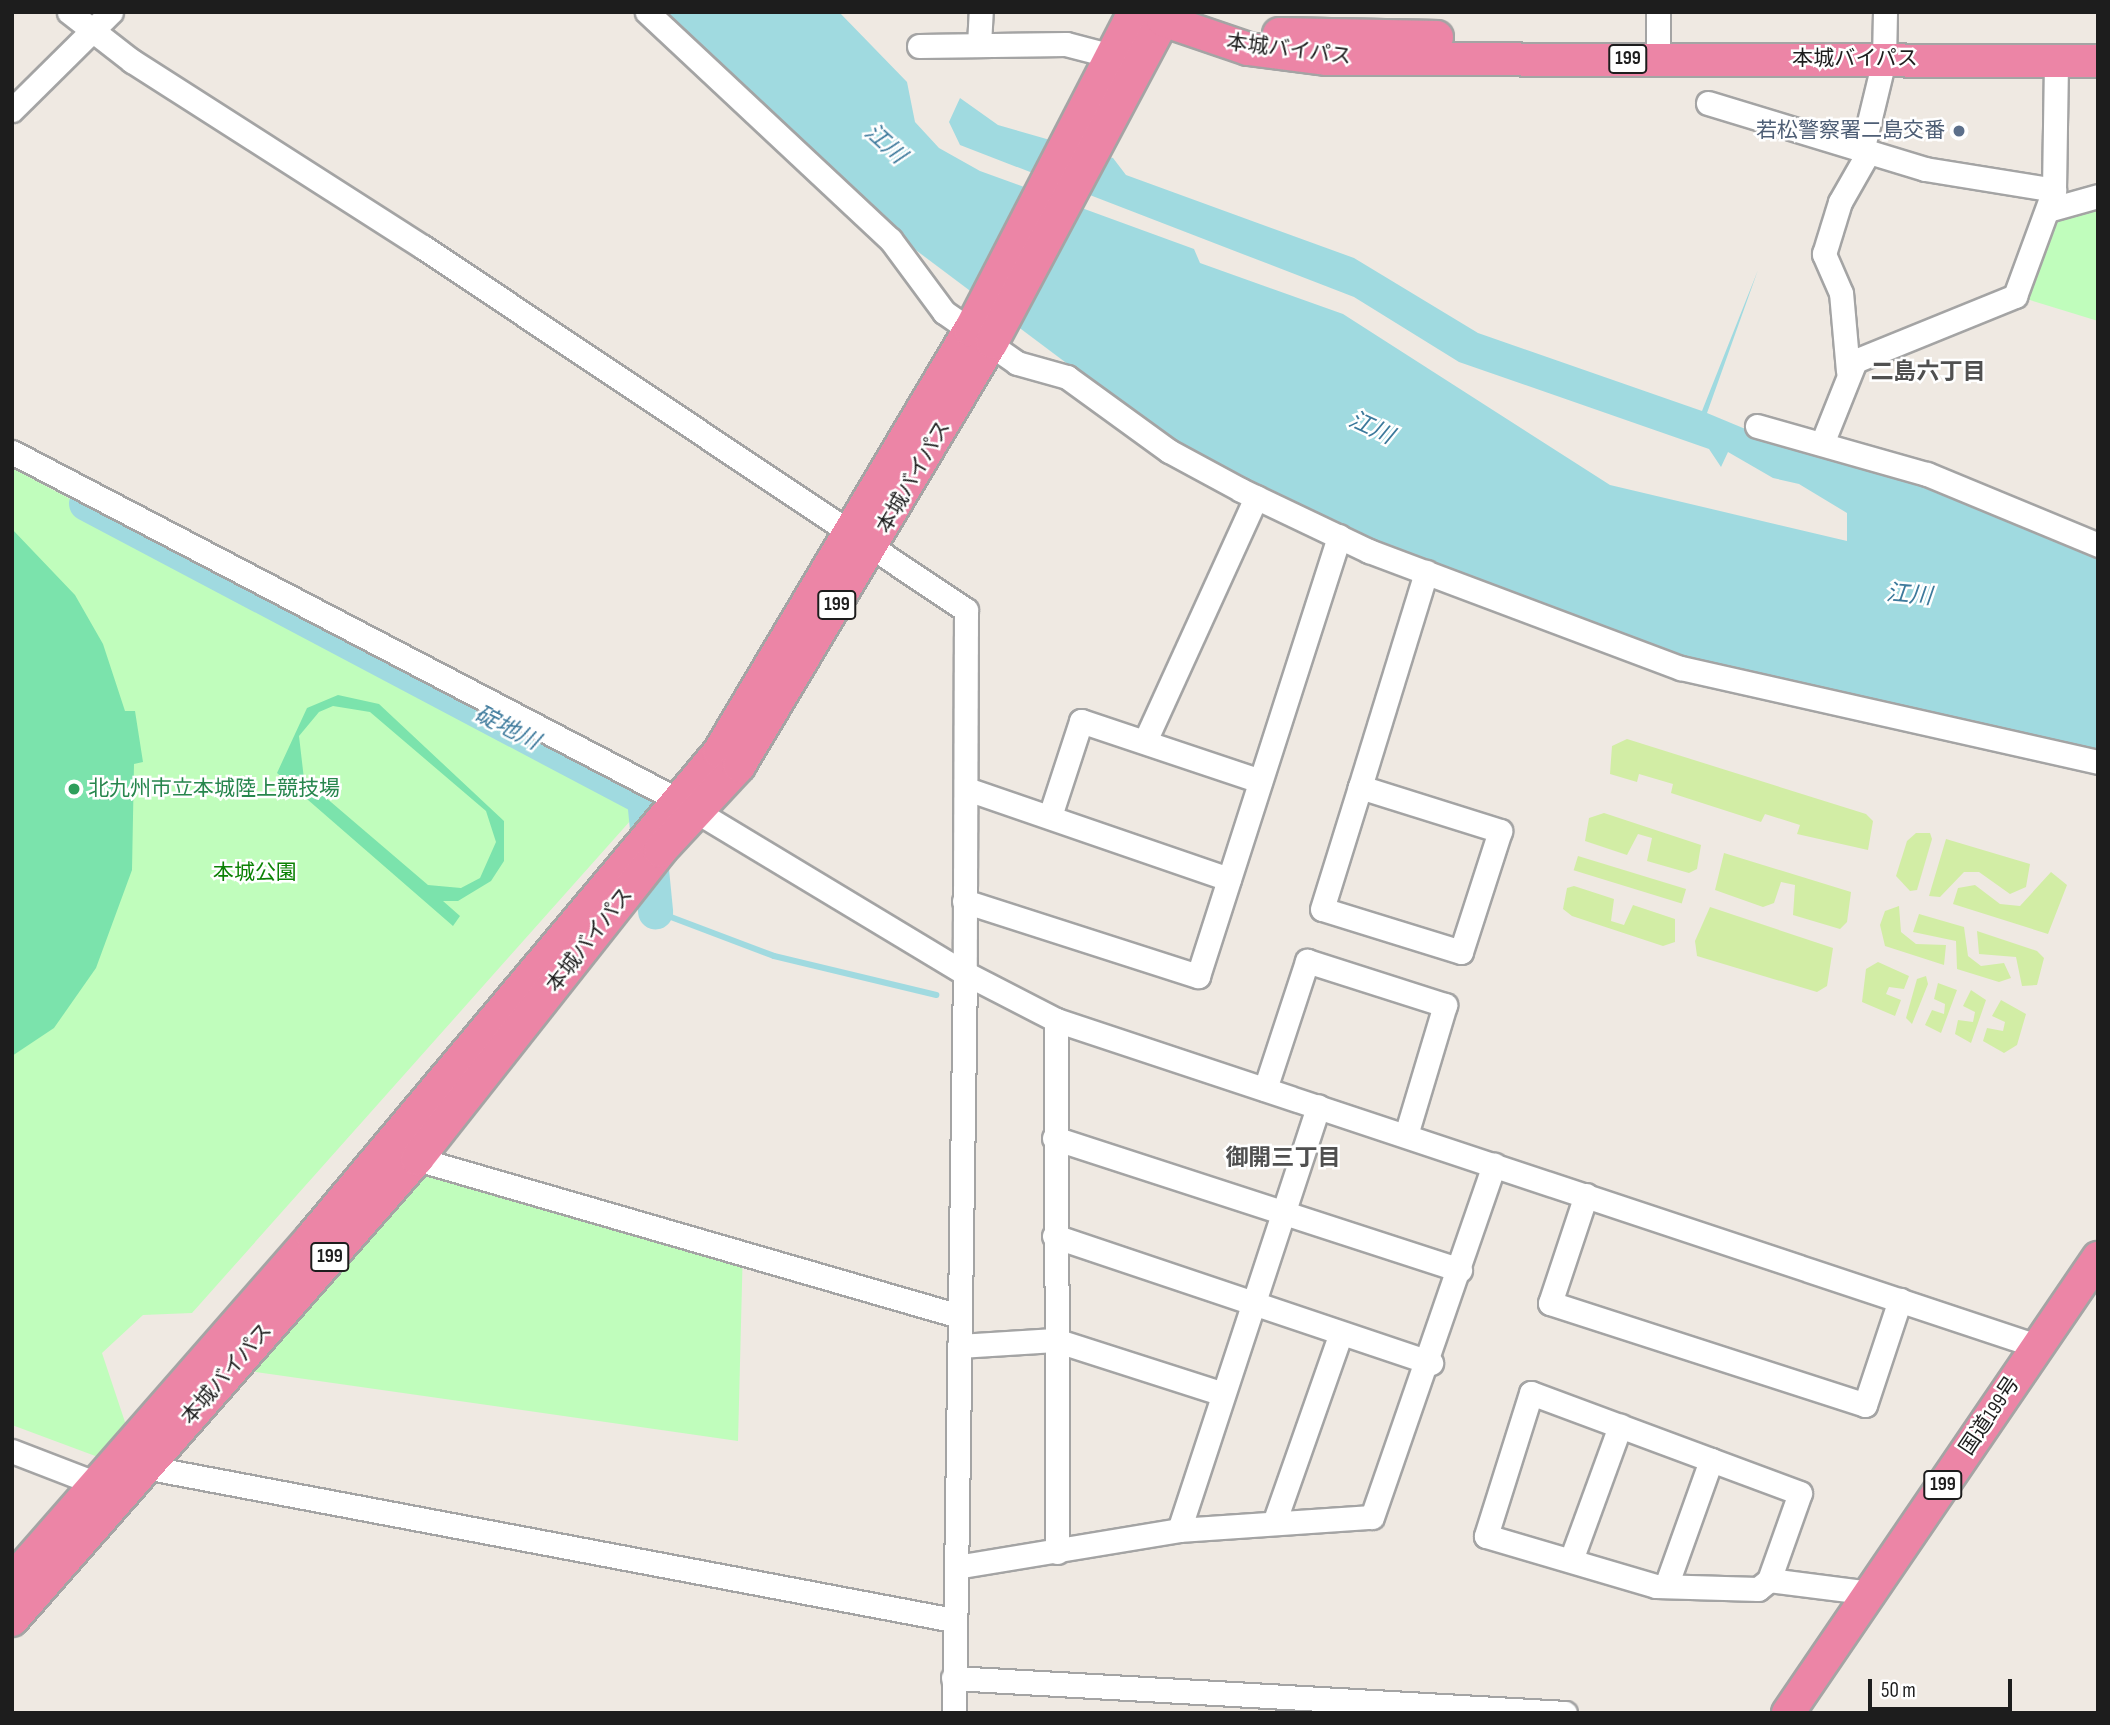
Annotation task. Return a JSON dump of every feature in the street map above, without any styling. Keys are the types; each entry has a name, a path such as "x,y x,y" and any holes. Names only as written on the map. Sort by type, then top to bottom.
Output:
{"highway":[{"name":"本城バイパス","path":"1126,60 1135,12"},
{"name":"本城バイパス","path":"1194,12 1257,33 1884,37 2098,44"},
{"name":"本城バイパス","path":"12,1620 417,1159 627,876 660,851 719,752 861,544 984,339 1126,60 1163,20 1248,49 1327,59 1658,37"},
{"name":"本城バイパス","path":"1884,37 2056,61 2098,61"},
{"name":"本城バイパス","path":"12,1580 686,806"},
{"name":"国道199号","path":"1788,1713 2098,1258"}],"street":[{"path":"69,12 91,33 424,247 861,544 966,610 965,973 953,1620 954,1713"},
{"path":"12,110 111,12"},
{"path":"647,12 890,239 932,298 1017,363 1067,377 1169,451 1256,497 1339,536 1426,572 1681,668 2098,762"},
{"path":"979,45 981,12"},
{"path":"1822,441 1848,372 1841,293 1824,254 1840,202 1865,152 1884,37"},
{"path":"919,46 1066,44 1126,60"},
{"path":"1848,372 1874,353 2015,296 2051,200 2056,61"},
{"path":"1708,103 1925,169 2051,200 2098,196"},
{"path":"1758,426 1822,441 1927,474 2098,545"},
{"path":"12,452 686,806 965,973 1056,1020 2037,1346"},
{"path":"1145,741 1256,497"},
{"path":"964,901 1198,976 1339,536"},
{"path":"1360,786 1500,831 1461,952 1322,909 1426,572"},
{"path":"1051,816 1081,721 1261,781"},
{"path":"967,789 1229,879"},
{"path":"1265,1088 1307,961 1445,1005 1406,1135"},
{"path":"1056,1020 1054,1236 1057,1552"},
{"path":"1179,1530 1251,1303 1318,1106"},
{"path":"1055,1138 1460,1270"},
{"path":"417,1159 959,1316"},
{"path":"956,1567 1179,1530 1372,1517 1430,1363 1494,1164"},
{"path":"1586,1195 1550,1303 1865,1405 1900,1300"},
{"path":"1054,1236 1430,1363"},
{"path":"1274,1523 1341,1333"},
{"path":"958,1346 1055,1340 1223,1394"},
{"path":"1531,1393 1620,1426 1800,1493 1769,1580 1758,1589 1666,1586 1486,1536 1531,1393"},
{"path":"1571,1560 1620,1426"},
{"path":"12,1451 95,1482"},
{"path":"1666,1586 1711,1460"},
{"path":"145,1467 953,1620"},
{"path":"1769,1580 1870,1593"},
{"path":"954,1678 1565,1713"}],"green space":[{"path":"2098,206 2098,321 2020,297 2048,220"},
{"name":"本城公園","path":"12,468 634,799 639,811 192,1313 143,1315 102,1353 126,1425 98,1457 12,1425"},
{"name":"北九州市立本城陸上競技場","path":"12,529 75,595 103,644 125,711 135,711 143,762 134,764 132,870 96,968 54,1028 12,1056"},
{"path":"338,695 379,704 504,821 504,861 491,881 458,901 443,901 460,916 453,926 277,773 307,708","holes":["333,706 370,712 486,811 496,842 480,878 461,888 428,885 304,779 299,736 319,712"]},
{"path":"1627,739 1866,814 1873,821 1868,850 1797,834 1800,825 1765,814 1761,822 1671,793 1673,784 1639,774 1637,782 1610,774 1612,746"},
{"path":"1604,813 1701,845 1697,869 1689,873 1647,861 1652,838 1638,834 1627,855 1585,841 1589,818"},
{"path":"1916,833 1930,833 1932,839 1917,890 1910,891 1896,876 1907,841"},
{"path":"1946,839 2030,864 2026,887 2010,894 1979,872 1964,872 1940,897 1929,896"},
{"path":"1724,853 1851,892 1847,922 1840,929 1793,915 1795,885 1781,882 1774,903 1763,907 1715,890"},
{"path":"1578,856 1686,889 1682,903 1574,870"},
{"path":"2051,872 2067,885 2048,934 1953,904 1958,888 1975,885 2000,904 2020,906"},
{"path":"1574,886 1614,899 1611,921 1624,925 1633,905 1675,919 1675,942 1663,946 1572,916 1563,909 1567,888"},
{"path":"1899,906 1901,932 1916,944 1946,945 1944,965 1885,946 1880,925 1885,911"},
{"path":"1710,907 1833,948 1827,986 1817,992 1697,956 1695,941"},
{"path":"1919,914 1964,927 1968,956 1981,966 2004,963 2011,978 1999,982 1957,969 1956,941 1913,932"},
{"path":"1977,931 2037,951 2044,958 2037,985 2022,986 2016,957 1979,954"},
{"path":"1878,962 1909,976 1904,989 1889,987 1886,994 1901,1000 1895,1016 1862,1002 1866,969"},
{"path":"1926,976 1928,984 1912,1024 1906,1018 1917,979"},
{"path":"1938,983 1957,990 1941,1033 1925,1025 1932,1010 1944,1014 1945,1004 1934,999"},
{"path":"1971,990 1986,1000 1971,1043 1955,1034 1958,1020 1973,1022 1975,1012 1963,1006"},
{"path":"2001,1000 2026,1014 2017,1045 2004,1053 1983,1041 1987,1028 2003,1031 2005,1022 1992,1016"},
{"path":"430,1166 743,1245 738,1441 249,1371"}],"water":[{"name":"江川","path":"657,12 839,12 907,82 915,122 939,148 980,171 1194,249 1200,263 1343,314 1610,485 1847,541 1847,513 1799,484 1773,478 1728,452 1721,467 1709,449 1459,362 1354,297 960,145 949,122 960,98 998,125 1113,158 1126,175 1354,258 1478,333 1702,411 1758,270 1707,413 1767,438 1880,465 2098,554 2098,754 1642,646 1372,541 1189,455 901,239"}],"waterway":[{"name":"碇地川","path":"86,503 644,798 655,911"},
{"name":"碇地川","path":"655,911 774,956 936,995"}],"place":[{"name":"若松警察署二島交番","path":"1959,131"},
{"name":"北九州市立本城陸上競技場","path":"74,789"}],"district":[{"name":"二島六丁目","path":"1928,372"},
{"name":"御開三丁目","path":"1283,1158"}]}
